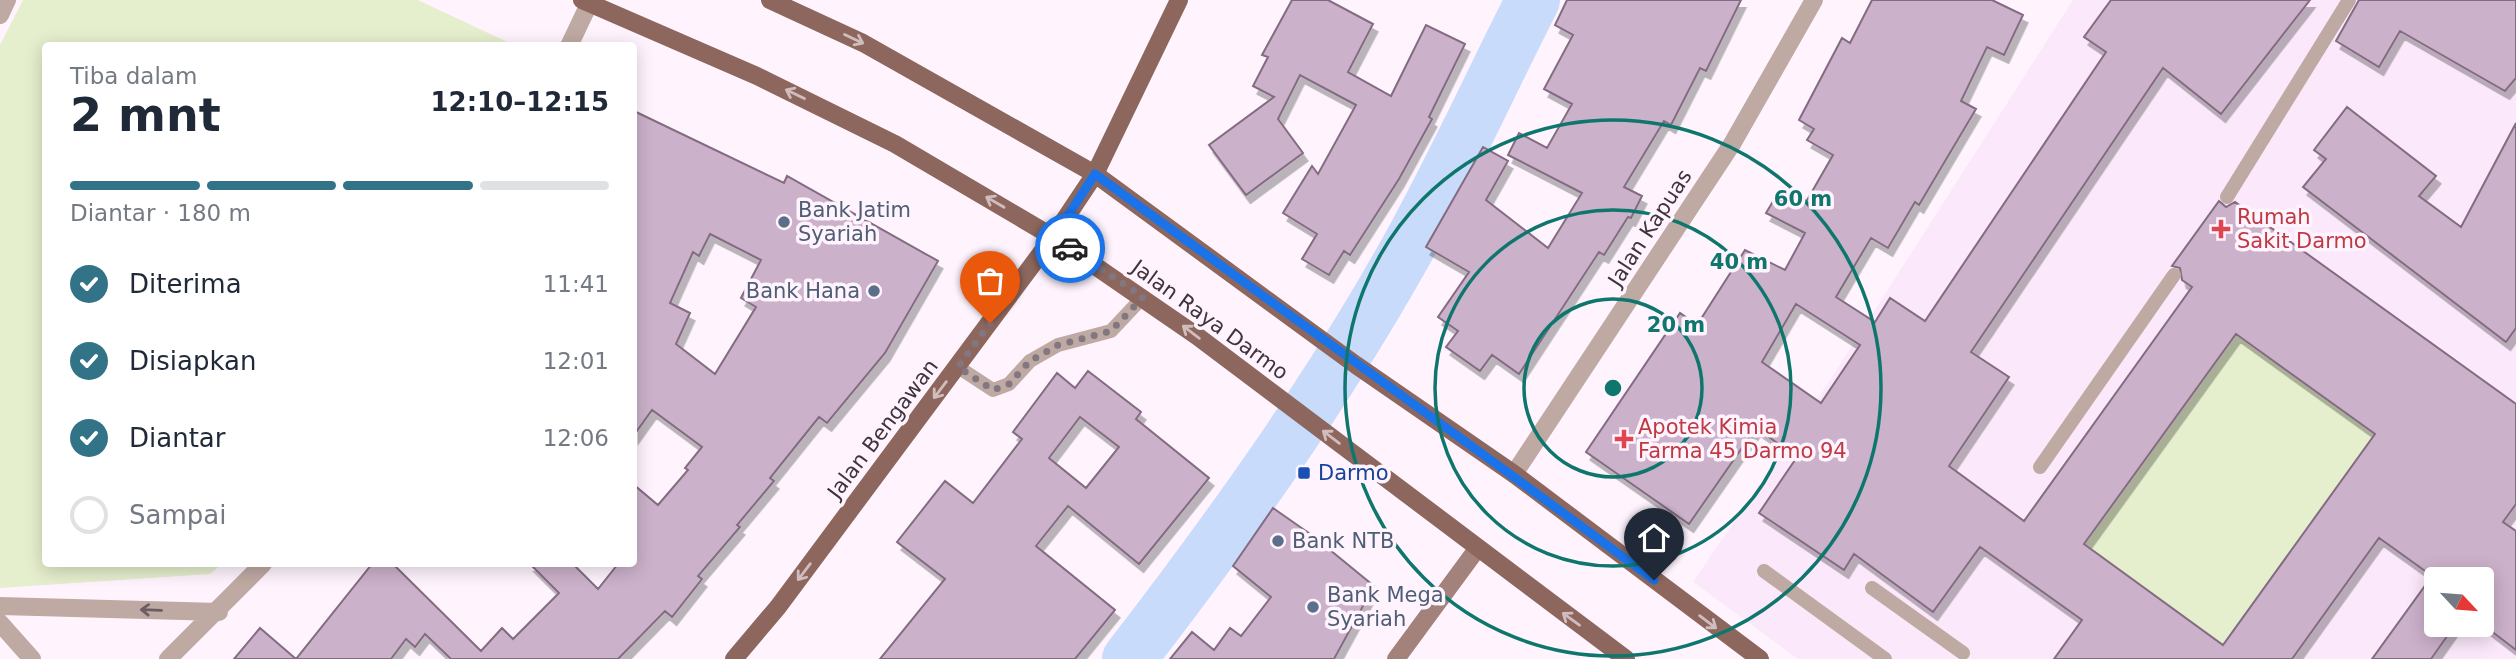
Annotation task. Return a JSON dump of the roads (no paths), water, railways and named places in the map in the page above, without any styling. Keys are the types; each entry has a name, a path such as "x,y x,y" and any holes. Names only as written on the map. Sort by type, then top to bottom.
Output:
{"main road":[{"path":"770,0 863,43 1095,174 1356,365 1514,474 1760,659"},
{"name":"Jalan Bengawan","path":"734,659 778,607 1054,237 1095,174 1179,0"},
{"name":"Jalan Raya Darmo","path":"586,2 757,76 895,144 1054,237 1143,297 1477,550 1626,659"}],"street":[{"path":"0,15 7,0"},
{"name":"Jalan Kapuas","path":"1514,474 1590,364 1732,144 1814,0"},
{"path":"571,42 586,2"},
{"path":"1396,659 1477,550"},
{"path":"169,659 261,567"},
{"path":"0,606 219,611"},
{"path":"0,622 32,659"}],"lane":[{"path":"2227,197 2350,0"},
{"path":"2040,467 2174,275"},
{"path":"958,367 993,390 1003,388 1041,354 1077,339 1111,331 1143,297"},
{"path":"1764,571 1885,659"},
{"path":"1872,588 1965,657"}],"waterway":[{"path":"1129,659 1272,464 1371,312 1436,196 1533,0"}],"place":[{"name":"Bank Jatim Syariah","path":"784,222"},
{"name":"Rumah Sakit Darmo","path":"2221,229"},
{"name":"Bank Hana","path":"874,291"},
{"name":"Apotek Kimia Farma 45 Darmo 94","path":"1624,439"},
{"name":"Darmo","path":"1304,473"},
{"name":"Bank NTB","path":"1278,541"},
{"name":"Bank Mega Syariah","path":"1313,607"}]}
